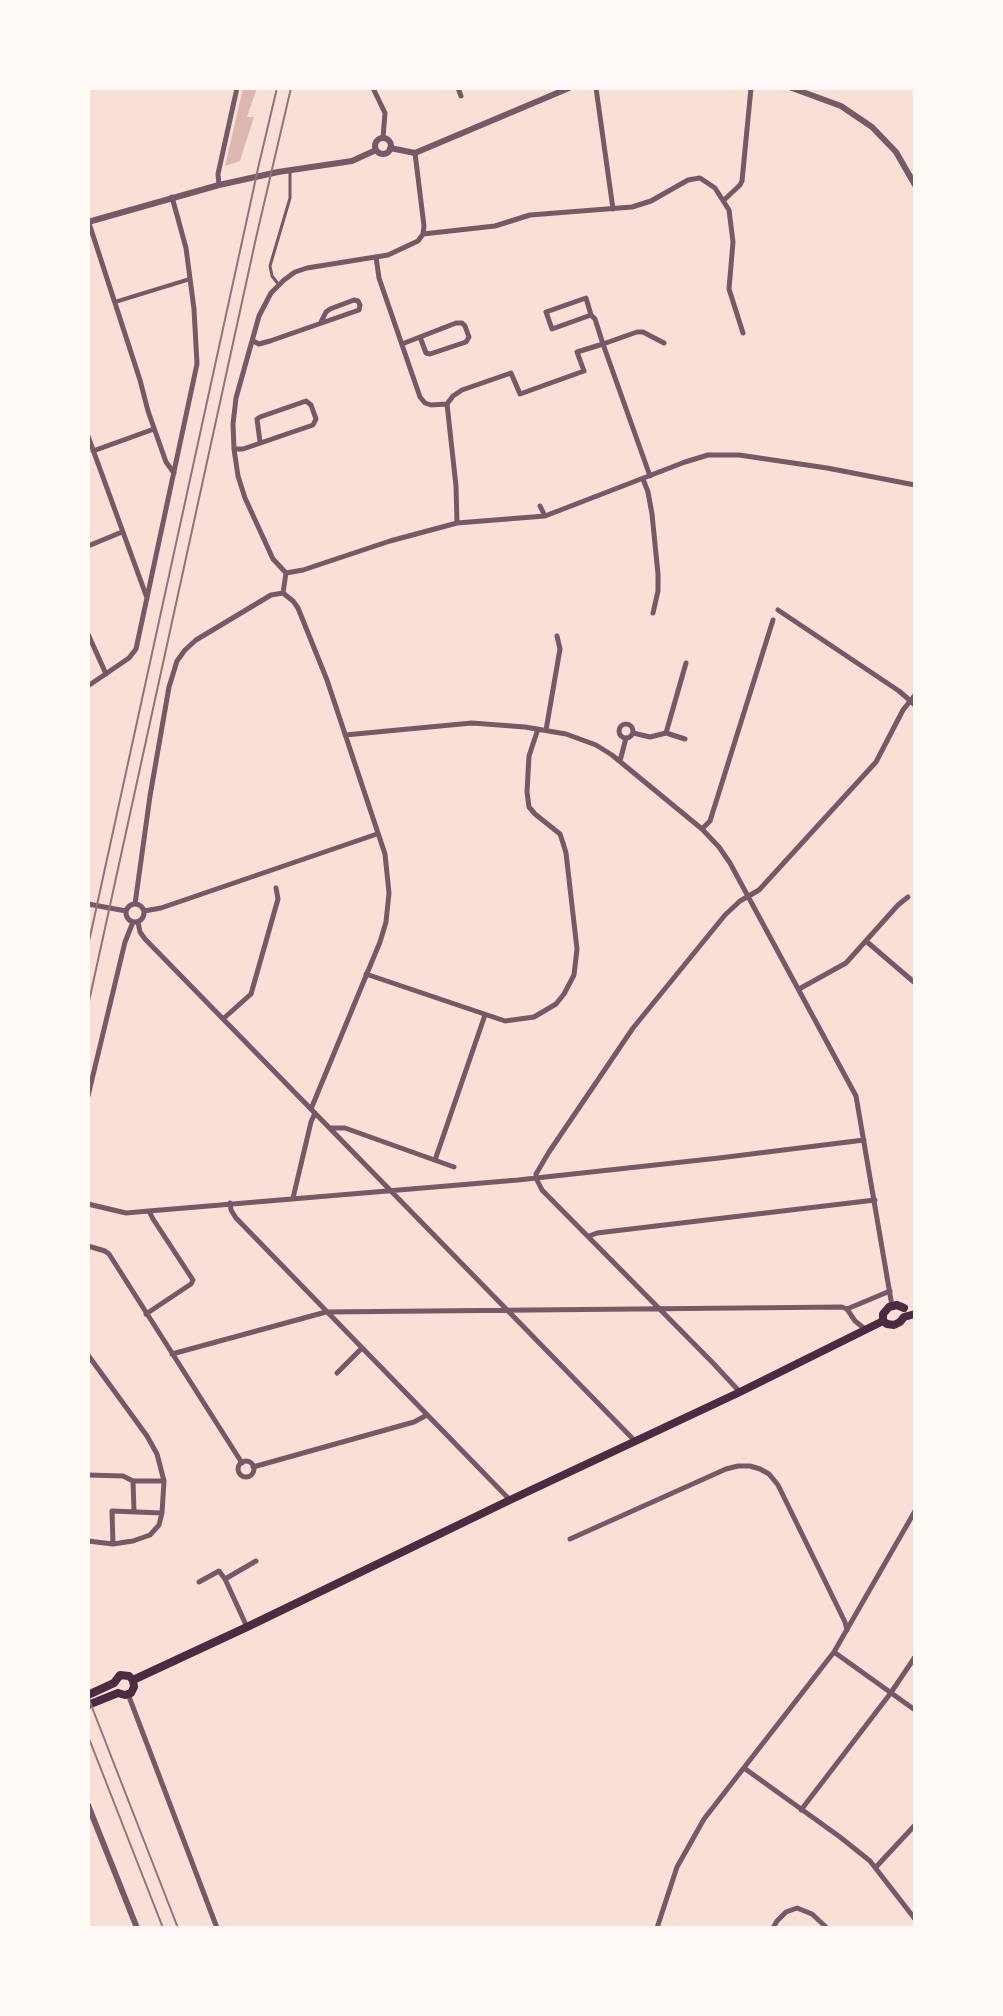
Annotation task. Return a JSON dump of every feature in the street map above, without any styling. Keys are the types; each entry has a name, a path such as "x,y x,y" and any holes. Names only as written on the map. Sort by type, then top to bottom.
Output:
{"main road":[{"path":"883,1321 894,1325 900,1322 904,1313 915,1304"},
{"path":"883,1321 883,1314 892,1306 897,1305 904,1313 915,1314"},
{"path":"133,1680 883,1321"},
{"path":"88,1695 114,1683 122,1675 133,1680 134,1688 88,1705"},
{"path":"114,1683 123,1693"}],"street":[{"path":"219,185 218,174 237,88"},
{"path":"373,88 385,113 383,138"},
{"path":"458,88 461,96"},
{"path":"596,88 613,209"},
{"path":"724,200 742,181 751,88"},
{"path":"792,88 841,106 872,127 896,152 915,185"},
{"path":"390,148 415,153 566,89"},
{"path":"376,150 383,154 390,148 389,141 383,138"},
{"path":"376,150 375,143 383,138"},
{"path":"175,474 166,462 154,429 88,221 219,185 352,161 376,150"},
{"path":"286,573 273,559 245,498 234,449 236,398 263,308 279,285 295,272 388,255 418,241 423,234 424,221 415,153"},
{"path":"423,234 495,226 530,215 643,204 694,178 700,178 710,184 729,210 732,230 729,289 743,333"},
{"path":"88,686 129,658 136,649 198,358 186,248 172,197"},
{"path":"376,257 379,278 420,397 431,405 447,404"},
{"path":"115,302 190,279"},
{"path":"591,315 552,329 546,312 586,298 595,319 646,478 658,574 653,613"},
{"path":"253,341 259,344 270,341 359,310 360,305 354,300 330,309 321,322"},
{"path":"402,344 420,337 456,323 465,326 469,337 466,342 430,354 426,353 420,337"},
{"path":"457,523 447,404 453,396 511,373 520,394 584,371 577,352 637,332 664,343"},
{"path":"234,449 243,449 313,425 316,419 311,405 306,401 257,419 260,442"},
{"path":"93,451 154,429"},
{"path":"88,436 147,599"},
{"path":"286,573 457,523 545,516 698,457 721,454 827,468 915,485"},
{"path":"540,506 545,516"},
{"path":"88,546 122,532"},
{"path":"283,593 286,573"},
{"path":"135,904 150,796 174,665 196,640 271,595 283,593 293,601 302,617 327,680 385,854 389,893 380,942 313,1111 293,1198"},
{"path":"740,1392 542,1190 536,1174 633,1028 725,915 759,890 876,762 913,700 778,610"},
{"path":"702,829 710,821 773,620"},
{"path":"88,634 106,674"},
{"path":"546,730 560,649 557,636"},
{"path":"666,733 686,663"},
{"path":"345,735 464,723 499,724 566,734 605,750 702,829 730,863 856,1096 892,1306"},
{"path":"626,738 619,732 621,726 630,725 633,733"},
{"path":"366,974 505,1021 534,1017 564,994 571,983 577,960 568,865 560,834 529,807 527,792 529,756 538,729"},
{"path":"620,761 626,738 633,733"},
{"path":"633,733 650,737 666,733 685,739"},
{"path":"144,911 161,908 377,834"},
{"path":"223,1019 251,994 278,899 276,888"},
{"path":"799,989 846,963 908,897"},
{"path":"88,904 126,911"},
{"path":"88,1096 125,942 135,922 143,917 144,911 135,904 126,911 127,918 135,922 145,939 635,1441"},
{"path":"866,941 915,983"},
{"path":"435,1160 485,1015"},
{"path":"330,1128 345,1128 454,1167"},
{"path":"88,1204 126,1213 536,1178 864,1140"},
{"path":"589,1236 875,1200"},
{"path":"230,1203 236,1218 510,1500"},
{"path":"146,1314 193,1280 149,1211"},
{"path":"88,1246 109,1254 242,1463"},
{"path":"847,1309 890,1291"},
{"path":"172,1354 326,1312 842,1307 866,1329"},
{"path":"337,1373 362,1348"},
{"path":"88,1355 147,1436 157,1454 164,1481 159,1525 150,1535 113,1544 88,1541"},
{"path":"253,1467 414,1422 427,1415"},
{"path":"247,1461 253,1467 248,1477 238,1471 247,1461"},
{"path":"570,1539 726,1469 750,1466 760,1469 778,1485 847,1630"},
{"path":"88,1475 123,1476 133,1481 164,1481"},
{"path":"133,1481 134,1511"},
{"path":"113,1544 112,1511 162,1513"},
{"path":"657,1928 677,1867 704,1819 834,1652 915,1511"},
{"path":"225,1579 256,1561"},
{"path":"199,1582 219,1571 247,1627"},
{"path":"834,1652 915,1710"},
{"path":"801,1810 915,1657"},
{"path":"123,1693 217,1928"},
{"path":"744,1768 876,1867 915,1919"},
{"path":"88,1805 137,1928"},
{"path":"876,1867 915,1825"},
{"path":"773,1928 786,1912 797,1908 812,1914 827,1928"}],"lane":[{"path":"279,285 272,276 270,266 290,198 290,171"}],"shaded area":[{"path":"243,88 257,88 247,117 254,117 240,161 225,166"}],"tram line":[{"path":"88,1006 291,88"},
{"path":"88,1697 178,1928"}],"railway":[{"path":"88,946 277,88"},
{"path":"88,1736 163,1928"}]}
